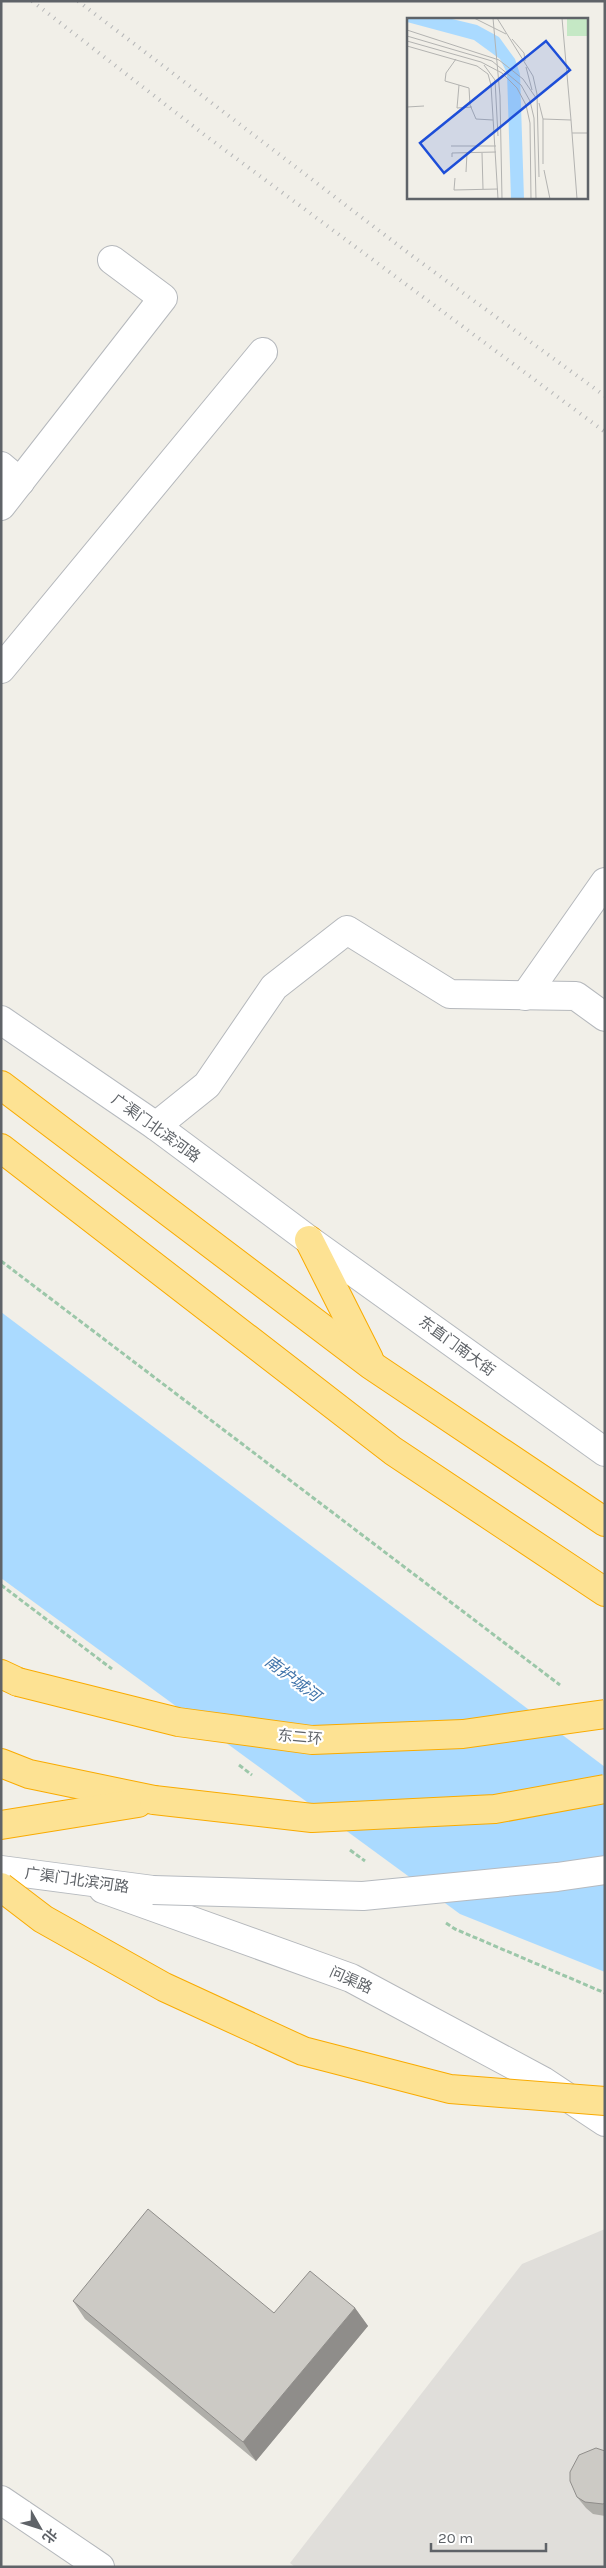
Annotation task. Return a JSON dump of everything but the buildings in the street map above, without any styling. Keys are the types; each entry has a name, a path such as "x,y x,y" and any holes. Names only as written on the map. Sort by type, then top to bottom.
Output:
{"highway":[{"path":"1,1085 372,1364 605,1522"},
{"path":"1,1148 393,1451 605,1592"},
{"path":"309,1240 372,1364"},
{"name":"东二环","path":"10,1678 178,1722 312,1740 463,1734 605,1714"},
{"path":"1,1763 28,1774 154,1800 312,1818 494,1809 605,1789"},
{"path":"1,1825 154,1800"},
{"path":"1,1887 43,1918 164,1987 303,2051 450,2089 605,2101"}],"street":[{"path":"1,506 10,474 163,298 112,260"},
{"path":"1,669 263,352"},
{"path":"525,996 605,882"},
{"path":"156,1126 207,1085 274,988 347,930 450,994 576,996 605,1017"},
{"name":"广渠门北滨河路","path":"1,1020 156,1126 309,1240"},
{"name":"东直门南大街","path":"309,1240 605,1452"},
{"name":"广渠门北滨河路","path":"1,1870 153,1890 363,1896 557,1877 605,1870"},
{"name":"问渠路","path":"78,1880 351,1978 542,2081 605,2122"},
{"path":"1,2500 100,2567"}],"path":[{"path":"1,1261 565,1688"}],"shaded area":[{"path":"605,2229 605,2567 295,2567 290,2563 522,2264"}],"water":[{"name":"南护城河","path":"1,1312 605,1767 605,1972 460,1914 1,1578"}],"railway":[{"path":"32,1 206,136 605,432"},
{"path":"78,1 415,258 605,396"}]}
